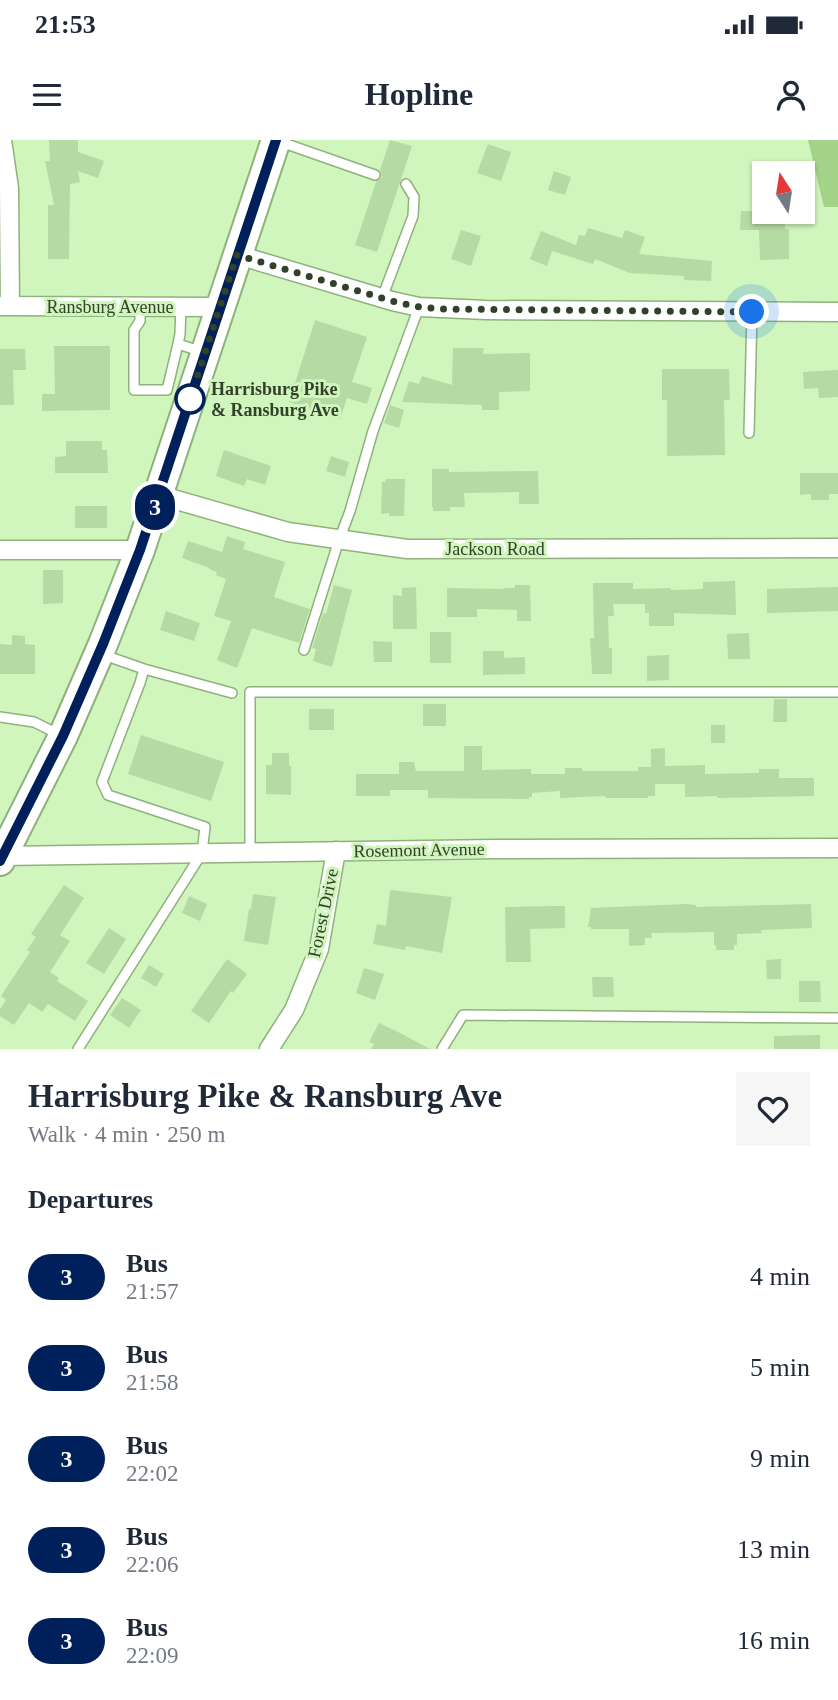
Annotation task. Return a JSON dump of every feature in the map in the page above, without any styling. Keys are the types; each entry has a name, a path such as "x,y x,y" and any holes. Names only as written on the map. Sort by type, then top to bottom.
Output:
{"main road":[{"path":"1,857 63,736 140,550 159,495 179,393 205,352 276,140"}],"street":[{"path":"2,140 9,188 5,306"},
{"path":"237,255 419,307 838,312"},
{"name":"Ransburg Avenue","path":"5,306 220,307"},
{"name":"Jackson Road","path":"159,495 288,532 407,549 838,548"},
{"path":"0,550 140,550"},
{"name":"Rosemont Avenue","path":"1,857 637,848 838,849"},
{"name":"Forest Drive","path":"269,1049 294,1010 319,949 336,851"}],"lane":[{"path":"276,140 375,175"},
{"path":"382,298 413,216 414,197 406,184"},
{"path":"140,307 140,321 134,330 134,390 179,393 178,344 181,307"},
{"path":"304,650 350,511 373,431 419,307"},
{"path":"749,433 752,312"},
{"path":"178,344 205,352"},
{"path":"99,654 232,694"},
{"path":"78,1049 202,853 205,827 108,795 102,782 144,669"},
{"path":"250,852 250,692 838,692"},
{"path":"0,717 34,722 63,736"},
{"path":"442,1049 463,1016 838,1018"}],"green space":[{"path":"808,140 838,140 838,207 824,207 816,174 816,161 813,161"}],"building":[{"path":"49,140 78,140 78,152 104,161 98,178 78,171 80,182 70,184 69,259 48,259 48,205 54,205 45,161 50,161"},
{"path":"390,140 412,146 377,252 355,245 376,182 382,177 380,170"},
{"path":"488,144 511,152 501,181 477,173"},
{"path":"554,171 571,177 565,195 548,190"},
{"path":"741,211 752,211 752,224 785,224 785,229 789,229 789,259 760,260 759,230 740,230"},
{"path":"588,228 622,238 625,230 645,237 639,254 712,261 711,281 684,280 684,276 630,273 595,259 593,264 552,251 547,266 530,259 541,231 576,245 579,235 585,236"},
{"path":"461,230 481,236 471,266 451,259"},
{"path":"315,320 367,337 352,382 372,388 367,404 347,398 340,419 289,402"},
{"path":"54,346 110,346 110,410 42,411 42,394 55,394"},
{"path":"453,348 484,348 483,354 530,353 530,391 499,392 499,410 482,410 482,405 402,402 409,381 419,384 422,376 452,385"},
{"path":"0,349 25,349 26,370 13,370 14,405 0,405"},
{"path":"662,369 729,369 730,400 724,400 725,455 667,456 667,400 662,400"},
{"path":"838,370 838,397 819,398 818,388 804,389 803,372"},
{"path":"390,405 404,410 399,428 384,423"},
{"path":"66,441 102,441 102,450 107,450 108,473 55,473 55,457 66,456"},
{"path":"224,450 271,466 265,485 247,479 244,486 216,476"},
{"path":"331,456 349,462 345,477 326,471"},
{"path":"432,469 449,469 449,472 538,471 539,504 519,504 519,492 464,493 465,507 450,507 450,511 433,511"},
{"path":"800,473 838,473 838,494 829,494 829,500 811,500 811,494 800,495"},
{"path":"386,479 405,479 404,516 381,514 382,482"},
{"path":"75,506 107,506 107,528 75,528"},
{"path":"227,536 245,542 243,549 285,562 274,597 310,609 299,643 252,628 237,668 217,660 231,621 214,616 226,579 216,575 217,572 210,568 182,558 188,541 222,552"},
{"path":"43,570 63,570 63,603 43,604"},
{"path":"735,581 736,615 674,613 674,626 649,626 649,613 645,613 645,604 613,604 614,616 608,616 612,674 592,674 590,638 594,638 593,583 633,583 633,589 671,590 703,589 703,582"},
{"path":"334,585 352,590 332,667 313,661 316,649 312,648"},
{"path":"515,585 530,585 531,621 517,621 517,610 477,609 477,617 447,617 447,588 504,589 515,588"},
{"path":"416,587 417,629 393,629 393,595 402,596 402,588"},
{"path":"838,587 838,611 767,613 767,589"},
{"path":"166,611 200,623 194,641 160,630"},
{"path":"430,632 451,632 451,663 430,663"},
{"path":"749,633 750,659 728,659 727,634"},
{"path":"12,635 25,636 25,644 35,645 35,674 0,674 0,644 12,645"},
{"path":"373,641 392,642 392,662 374,662"},
{"path":"483,651 504,651 504,658 525,657 525,674 483,675"},
{"path":"669,655 669,680 647,681 647,656"},
{"path":"774,699 787,699 787,722 773,722"},
{"path":"423,704 446,704 446,726 423,726"},
{"path":"309,709 334,709 334,730 309,730"},
{"path":"711,725 725,725 725,743 711,743"},
{"path":"141,735 224,762 211,801 128,774"},
{"path":"464,746 482,746 482,770 531,769 531,774 565,774 565,768 582,768 582,771 638,771 638,767 651,767 651,749 665,748 665,766 705,765 705,774 759,773 759,769 779,769 779,778 814,778 814,796 685,797 685,784 655,784 655,796 648,798 560,798 560,791 532,793 529,799 428,798 428,790 390,790 390,796 356,796 356,774 399,774 399,762 414,762 416,771 464,771"},
{"path":"272,753 289,753 291,795 266,794 266,765 272,765"},
{"path":"64,885 84,898 60,935 70,941 50,972 59,978 57,981 88,1001 75,1021 48,1004 42,1012 29,1003 14,1025 0,1016 0,1009 6,1000 1,996 30,952 27,950 36,937 31,934"},
{"path":"390,890 452,897 442,953 406,946 405,950 373,944 377,924 386,926"},
{"path":"253,894 276,897 268,945 244,941"},
{"path":"189,896 207,904 200,921 182,913"},
{"path":"687,904 696,907 811,904 812,928 737,934 734,950 716,950 714,932 651,933 652,938 645,938 645,945 629,946 629,929 588,927 591,908"},
{"path":"565,906 565,928 530,929 531,962 506,962 505,907"},
{"path":"109,928 126,939 104,974 86,963"},
{"path":"227,959 247,974 233,993 231,991 209,1023 191,1011"},
{"path":"781,959 781,979 767,979 766,960"},
{"path":"149,965 164,974 156,987 141,978"},
{"path":"364,968 384,974 375,1000 356,993"},
{"path":"592,977 613,977 614,997 593,997"},
{"path":"799,981 820,981 821,1002 799,1002"},
{"path":"122,998 141,1010 129,1028 110,1015"},
{"path":"379,1023 430,1049 371,1049 374,1044 369,1042"},
{"path":"820,1035 820,1049 774,1049 774,1036"}],"bus line":[{"name":"3","path":"0,861 63,736 140,550 276,140"}],"place":[{"name":"Harrisburg Pike & Ransburg Ave","path":"190,399"}],"route":[{"path":"190,399 237,255 419,307 752,312"}]}
